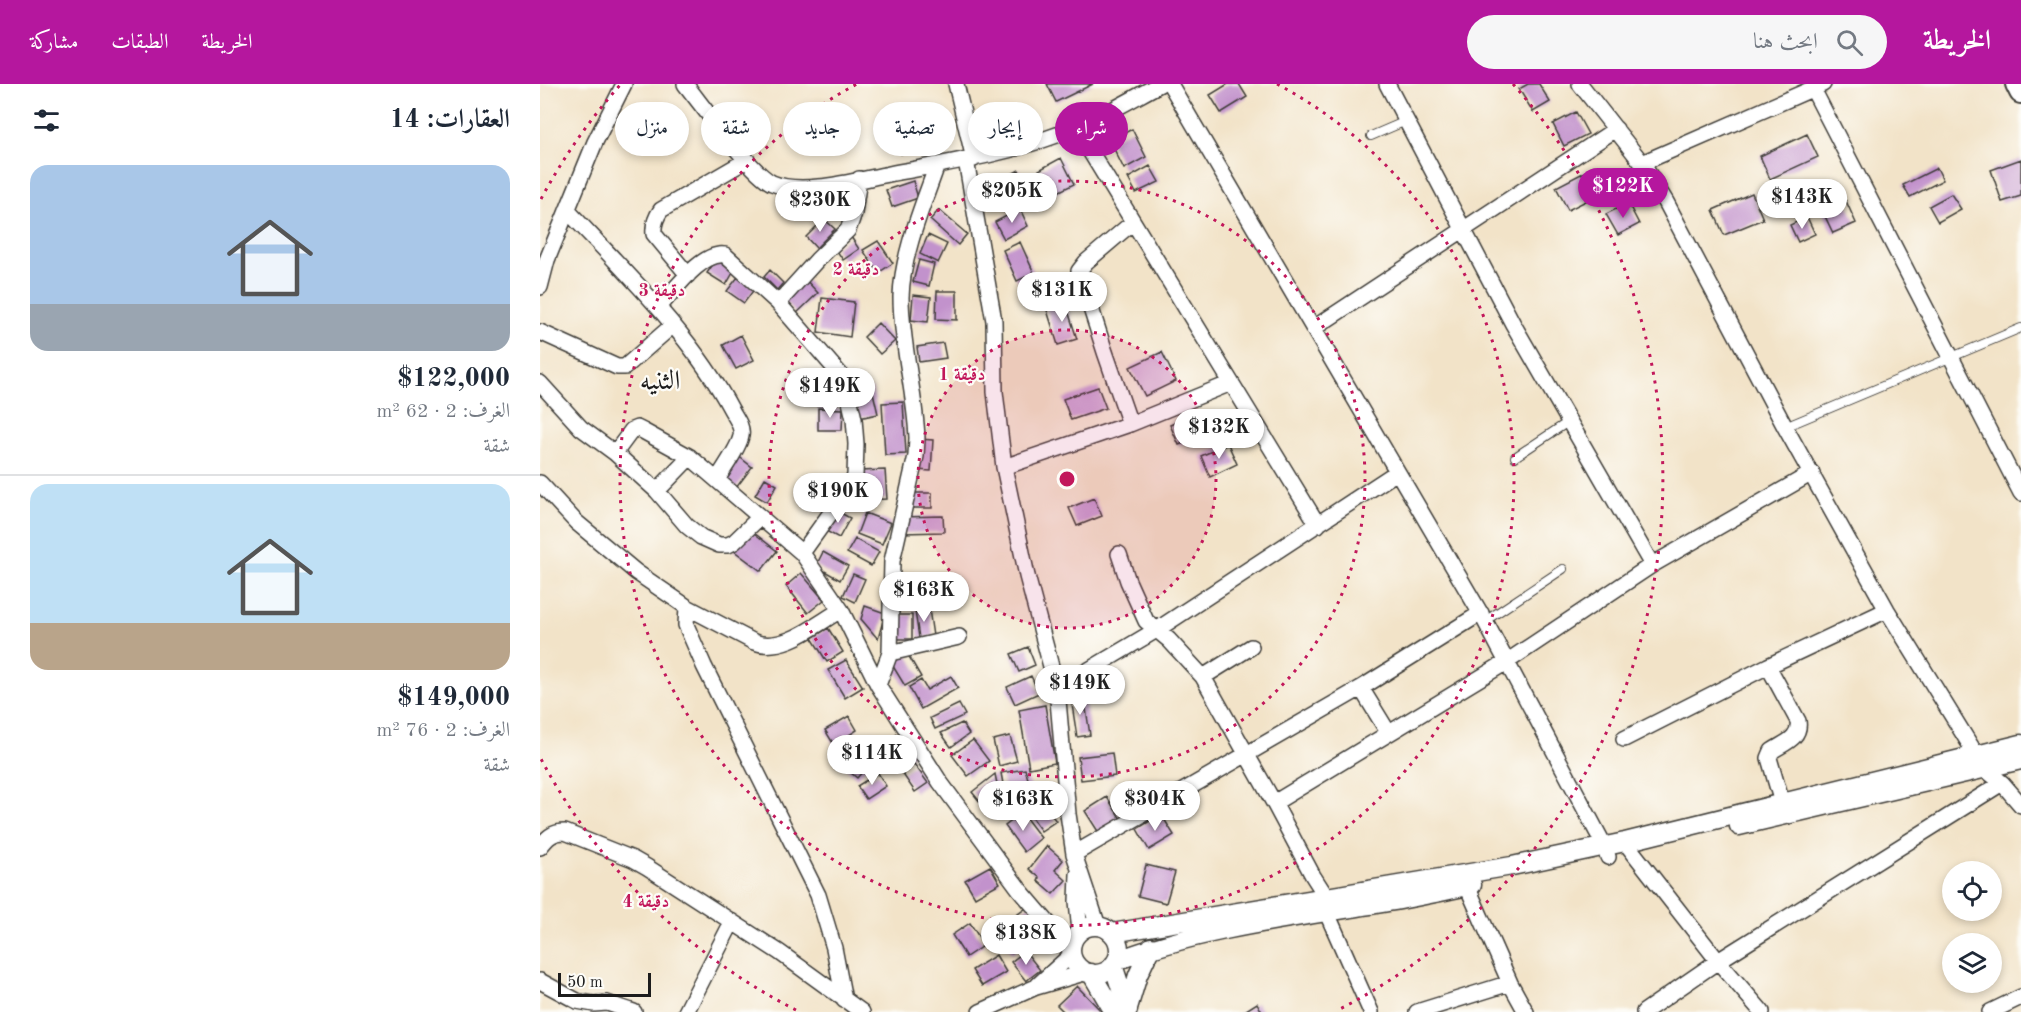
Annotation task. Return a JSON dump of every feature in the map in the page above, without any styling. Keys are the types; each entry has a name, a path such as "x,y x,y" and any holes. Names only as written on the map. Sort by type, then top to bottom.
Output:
{"main road":[{"path":"2017,84 2021,92"}],"street":[{"path":"540,287 547,260 595,142 624,84"},
{"path":"685,84 747,160 764,177 782,185 806,187 970,160 1027,146 1055,136"},
{"path":"956,84 994,321 995,392 1004,467 1027,576 1057,689 1068,814 1076,860 1075,963 1089,973 1123,1011"},
{"path":"1126,102 1160,84"},
{"path":"1170,84 1508,661 1606,852"},
{"path":"1387,84 1513,324 1653,565"},
{"path":"1581,84 1642,163 1678,222 1785,427 1887,610 1981,762 2021,805"},
{"path":"1642,163 1818,86 2021,493"},
{"path":"1314,328 1616,129"},
{"path":"1093,156 1318,525"},
{"path":"688,275 654,234 653,228 657,216 662,210 706,182 747,160"},
{"path":"878,684 890,652 892,561 916,456 917,438 903,317 902,287 916,225 937,165"},
{"path":"778,303 848,230 854,213 859,179"},
{"path":"567,210 659,307 699,358 740,425 740,441 717,480"},
{"path":"1130,424 1079,271 1086,262 1132,222"},
{"path":"659,307 688,275 710,256 726,255 778,303 843,377 854,419 856,467 853,482 802,553"},
{"path":"540,332 617,367 625,367 673,325"},
{"path":"540,383 581,428 615,453 657,491 687,526 701,537 719,545 734,542 760,517"},
{"path":"1004,467 1130,424 1231,383"},
{"path":"615,453 632,430 637,428 690,457 802,553 841,610 878,684 940,782 1020,890 1049,924 1075,942"},
{"path":"657,491 690,457"},
{"path":"1057,689 1158,630 1396,472"},
{"path":"1275,803 1388,732 1508,661 1653,565 1812,473"},
{"path":"540,483 556,502 636,573 687,607 754,642 765,646 788,640 841,610"},
{"path":"1119,554 1146,621 1158,630 1203,677 1275,803 1327,905 1371,1012"},
{"path":"687,607 686,625 704,666 818,894 834,948 844,1000"},
{"path":"1624,739 1768,666 1887,610"},
{"path":"1076,860 1246,755 1483,617"},
{"path":"890,652 959,637"},
{"path":"1203,677 1251,647"},
{"path":"1768,666 1798,721 1800,729 1795,737 1772,751 1769,758 1782,803"},
{"path":"1361,688 1388,732"},
{"path":"1629,846 1981,762 2021,744"},
{"path":"1036,987 1090,926 1105,930 1327,905 1606,852 1782,803 1981,762 2021,760"},
{"path":"1644,1012 1718,961 2002,783"},
{"path":"540,847 549,836 558,832 573,835 647,867 806,970 862,1012"},
{"path":"1629,846 1718,961 1762,1012"},
{"path":"1076,860 1105,930 1116,940 1118,947 1114,963 1123,1011"},
{"path":"1327,905 1396,900 1467,886 1513,871"},
{"path":"1467,886 1510,983 1526,1012"},
{"path":"980,1012 1036,987 1089,973 1099,973 1114,963 1150,947 1283,911"},
{"path":"686,1012 732,922"},
{"path":"1123,1011 1150,947"},
{"path":"540,981 577,1001 594,1004 607,1003 634,1012"},
{"path":"1417,1012 1510,983"},
{"path":"1990,1012 2021,997"}],"lane":[{"path":"1371,136 1406,121"},
{"path":"1785,427 2021,328"},
{"path":"1515,457 1568,422"},
{"path":"1483,617 1563,569"}],"building":[{"path":"1047,84 1093,84 1056,102"},
{"path":"1228,84 1239,84 1247,97 1221,113 1210,95"},
{"path":"1528,84 1539,84 1550,102 1533,112 1519,89"},
{"path":"1576,112 1588,134 1564,146 1553,124"},
{"path":"1132,129 1146,157 1124,169 1118,156 1128,156 1128,131"},
{"path":"1807,134 1818,157 1770,179 1760,156"},
{"path":"1061,158 1074,184 1052,195 1039,170"},
{"path":"2021,159 2021,196 2002,202 1991,170"},
{"path":"1150,166 1159,182 1136,193 1128,178"},
{"path":"1937,168 1943,180 1910,197 1903,185"},
{"path":"1019,170 1028,188 1003,201 994,184"},
{"path":"1585,172 1598,195 1568,210 1556,187"},
{"path":"913,181 918,198 892,207 886,190"},
{"path":"1752,193 1763,219 1724,235 1713,210"},
{"path":"1951,194 1961,209 1938,222 1929,206"},
{"path":"1846,201 1856,223 1833,233 1823,212"},
{"path":"1628,203 1639,224 1618,235 1606,214"},
{"path":"1020,209 1028,226 1004,239 995,222"},
{"path":"939,210 967,234 958,245 930,220"},
{"path":"1807,217 1815,234 1798,242 1790,225"},
{"path":"824,219 835,229 816,248 806,237"},
{"path":"928,235 947,244 938,263 920,254"},
{"path":"851,237 859,249 843,260 835,248"},
{"path":"878,241 893,263 878,273 863,250"},
{"path":"1020,242 1034,273 1017,281 1003,250"},
{"path":"716,260 734,271 726,285 707,273"},
{"path":"919,260 934,264 929,286 913,282"},
{"path":"770,270 783,283 777,290 764,277"},
{"path":"738,277 755,288 744,303 727,291"},
{"path":"805,279 818,293 796,314 783,299"},
{"path":"937,291 957,291 957,320 936,319"},
{"path":"913,295 931,297 928,322 911,320"},
{"path":"822,298 854,302 850,337 818,332"},
{"path":"1065,301 1077,339 1058,345 1046,307"},
{"path":"878,323 895,341 880,354 864,337"},
{"path":"741,335 754,360 736,369 723,345"},
{"path":"943,343 946,358 919,362 917,347"},
{"path":"1162,352 1176,381 1145,396 1130,367"},
{"path":"827,384 831,402 817,405 813,387"},
{"path":"1098,387 1106,408 1071,420 1063,399"},
{"path":"872,388 878,414 859,418 854,392"},
{"path":"903,402 906,454 885,455 882,403"},
{"path":"818,408 843,409 842,430 818,430"},
{"path":"1201,412 1210,432 1179,445 1170,425"},
{"path":"918,439 933,440 931,471 916,470"},
{"path":"1228,444 1237,464 1210,477 1201,456"},
{"path":"737,455 752,467 736,488 721,476"},
{"path":"885,470 887,499 862,500 860,471"},
{"path":"765,478 777,485 767,502 755,495"},
{"path":"909,493 932,493 932,508 909,508"},
{"path":"1094,498 1102,516 1077,526 1069,508"},
{"path":"837,511 850,518 839,538 826,531"},
{"path":"865,513 891,523 882,544 857,534"},
{"path":"943,516 944,532 902,533 901,517"},
{"path":"749,529 777,551 761,571 733,550"},
{"path":"855,539 879,552 871,566 847,553"},
{"path":"823,552 848,566 840,580 816,566"},
{"path":"801,573 824,600 808,613 786,586"},
{"path":"853,574 865,579 855,602 843,596"},
{"path":"898,575 917,576 916,609 897,608"},
{"path":"865,606 885,613 878,639 861,619"},
{"path":"929,609 933,636 919,638 915,611"},
{"path":"898,615 912,615 912,639 898,639"},
{"path":"828,628 843,652 827,662 812,638"},
{"path":"1028,647 1035,665 1019,672 1011,654"},
{"path":"907,653 921,677 905,686 891,663"},
{"path":"846,660 863,687 845,698 828,670"},
{"path":"951,676 958,688 921,709 909,687 921,680 927,690"},
{"path":"1031,676 1039,693 1015,704 1007,687"},
{"path":"1084,696 1090,735 1077,737 1071,698"},
{"path":"959,704 965,715 935,729 930,718"},
{"path":"1045,705 1055,763 1029,768 1019,710"},
{"path":"849,716 857,730 834,745 825,730"},
{"path":"962,723 969,734 951,747 941,733"},
{"path":"901,731 917,752 897,766 882,746"},
{"path":"1010,736 1017,761 999,766 993,740"},
{"path":"973,740 989,761 968,776 952,755"},
{"path":"862,743 876,756 857,778 842,765"},
{"path":"1112,753 1115,776 1081,780 1078,757"},
{"path":"914,764 928,783 915,792 902,773"},
{"path":"1025,769 1032,792 1008,811 1001,773"},
{"path":"878,773 886,786 866,799 857,786"},
{"path":"995,774 1002,809 994,819 972,792"},
{"path":"1107,797 1121,819 1099,833 1085,811"},
{"path":"1042,802 1056,821 1041,831 1028,813"},
{"path":"1022,813 1041,838 1024,852 1005,826"},
{"path":"1161,814 1174,835 1149,850 1137,829"},
{"path":"1047,846 1063,860 1055,870 1066,880 1053,894 1038,881 1040,878 1029,869"},
{"path":"1146,865 1175,872 1166,903 1138,896"},
{"path":"990,866 1000,883 975,897 965,880"},
{"path":"1029,906 1045,926 1031,938 1014,917"},
{"path":"1009,920 1026,940 1012,953 995,932"},
{"path":"970,923 984,945 966,957 952,935"},
{"path":"1025,951 1040,970 1026,981 1011,962"},
{"path":"996,955 1006,972 982,986 972,970"},
{"path":"1077,986 1102,1012 1064,1012 1057,1005"},
{"path":"1257,1003 1262,1012 1243,1012"}],"district":[{"name":"الثنيه","path":"660,380"}]}
